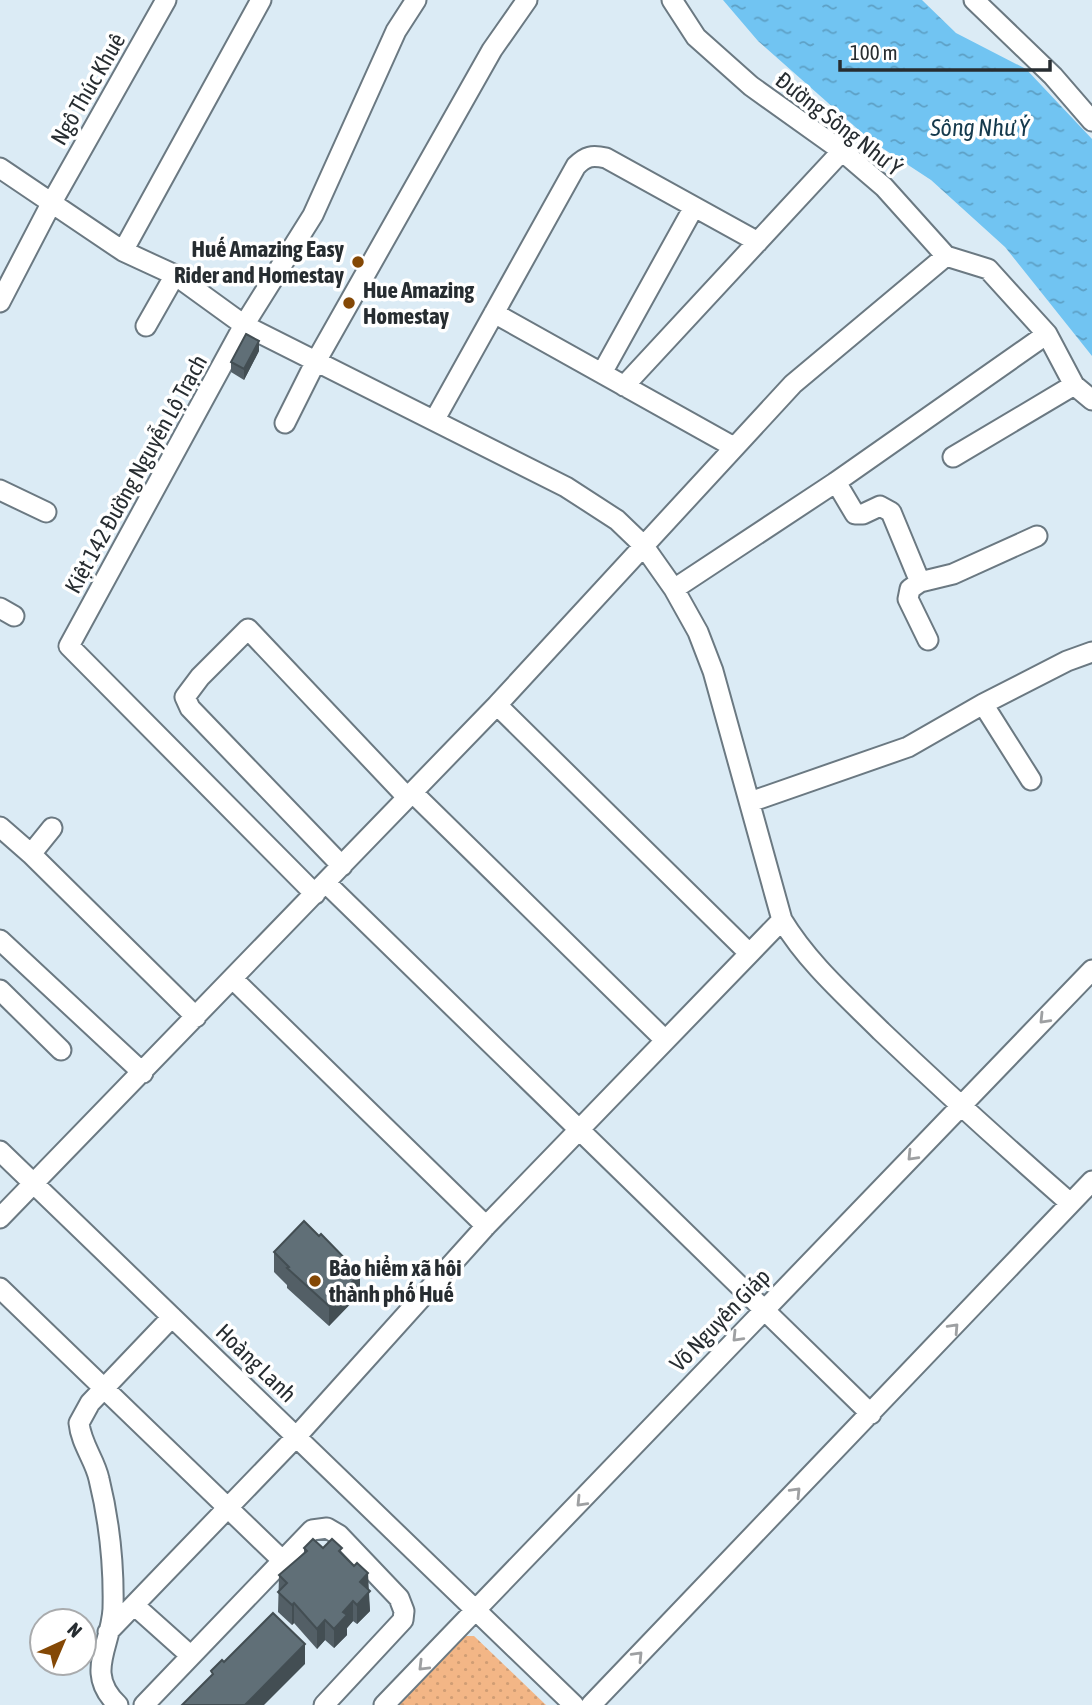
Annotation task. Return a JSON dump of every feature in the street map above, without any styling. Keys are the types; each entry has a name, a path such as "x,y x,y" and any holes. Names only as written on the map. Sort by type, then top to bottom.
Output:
{"street":[{"name":"Ngô Thúc Khuê","path":"0,302 52,201 166,0"},
{"path":"123,251 261,0"},
{"name":"Kiệt 142 Đường Nguyễn Lộ Trạch","path":"320,889 69,646 244,326 313,215 396,31 416,0"},
{"path":"285,423 314,363 492,50 527,0"},
{"name":"Đường Sông Như Ý","path":"671,0 696,37 751,86 842,151 884,187 946,256"},
{"path":"974,0 1053,76 1092,121"},
{"path":"624,386 842,151"},
{"path":"435,419 583,159 593,155 606,159 758,242"},
{"path":"0,168 123,251 175,275 244,326 566,486 617,520 643,545 674,589 698,632 713,671 782,920 794,941 831,982 960,1107 1070,1203"},
{"path":"601,373 694,206"},
{"path":"0,1218 497,705 732,446 793,384 946,256 988,269 1047,334 1074,385 1092,401"},
{"path":"146,326 175,275"},
{"path":"494,313 732,446"},
{"path":"674,589 836,482 1047,334"},
{"path":"953,457 1074,385"},
{"path":"836,482 855,514 863,514 880,506 891,512 920,582"},
{"path":"0,490 46,512"},
{"path":"928,640 908,599 908,592 920,582 953,574 1037,536"},
{"path":"342,866 190,708 185,697 200,677 248,629 409,794 665,1040"},
{"path":"750,802 908,747 1066,661 1092,652"},
{"path":"983,704 1031,780"},
{"path":"497,705 750,953"},
{"path":"0,827 196,1017"},
{"path":"30,854 52,828"},
{"path":"320,889 578,1130 871,1414"},
{"path":"108,1632 296,1437 486,1226 782,920"},
{"path":"0,940 143,1073"},
{"name":"Võ Nguyên Giáp","path":"384,1705 478,1611 762,1311 1092,970"},
{"path":"233,979 486,1226"},
{"path":"0,990 61,1050"},
{"name":"Hoàng Lanh","path":"0,1151 574,1705"},
{"path":"591,1705 1092,1181"},
{"path":"0,1288 283,1561"},
{"path":"118,1705 102,1684 100,1669 113,1611 109,1545 99,1477 79,1423 81,1414 172,1317"},
{"path":"144,1705 312,1531 327,1528 339,1535 399,1598 404,1611 403,1620 335,1701"},
{"path":"134,1605 191,1657"}],"shaded area":[{"path":"474,1636 546,1705 396,1705 460,1638"}],"water":[{"name":"Sông Như Ý","path":"723,0 922,0 956,33 1026,69 1092,139 1092,356 1005,247 931,180 870,140 758,41"}],"building":[{"path":"246,334 259,341 244,369 231,362"},
{"path":"304,1221 319,1236 321,1234 360,1274 329,1306 287,1268 289,1267 274,1252"},
{"path":"313,1539 323,1548 332,1539 342,1548 339,1551 354,1566 357,1563 368,1573 360,1582 370,1591 357,1605 353,1601 343,1612 347,1615 334,1629 325,1620 317,1629 294,1603 292,1605 278,1592 287,1583 279,1575 307,1551 304,1548"},
{"path":"273,1613 305,1644 245,1705 182,1705 213,1674 211,1671 222,1660 224,1662"}],"place":[{"name":"Huế Amazing Easy Rider and Homestay","path":"358,262"},
{"name":"Hue Amazing Homestay","path":"349,303"},
{"name":"Bảo hiểm xã hội thành phố Huế","path":"315,1281"}]}
